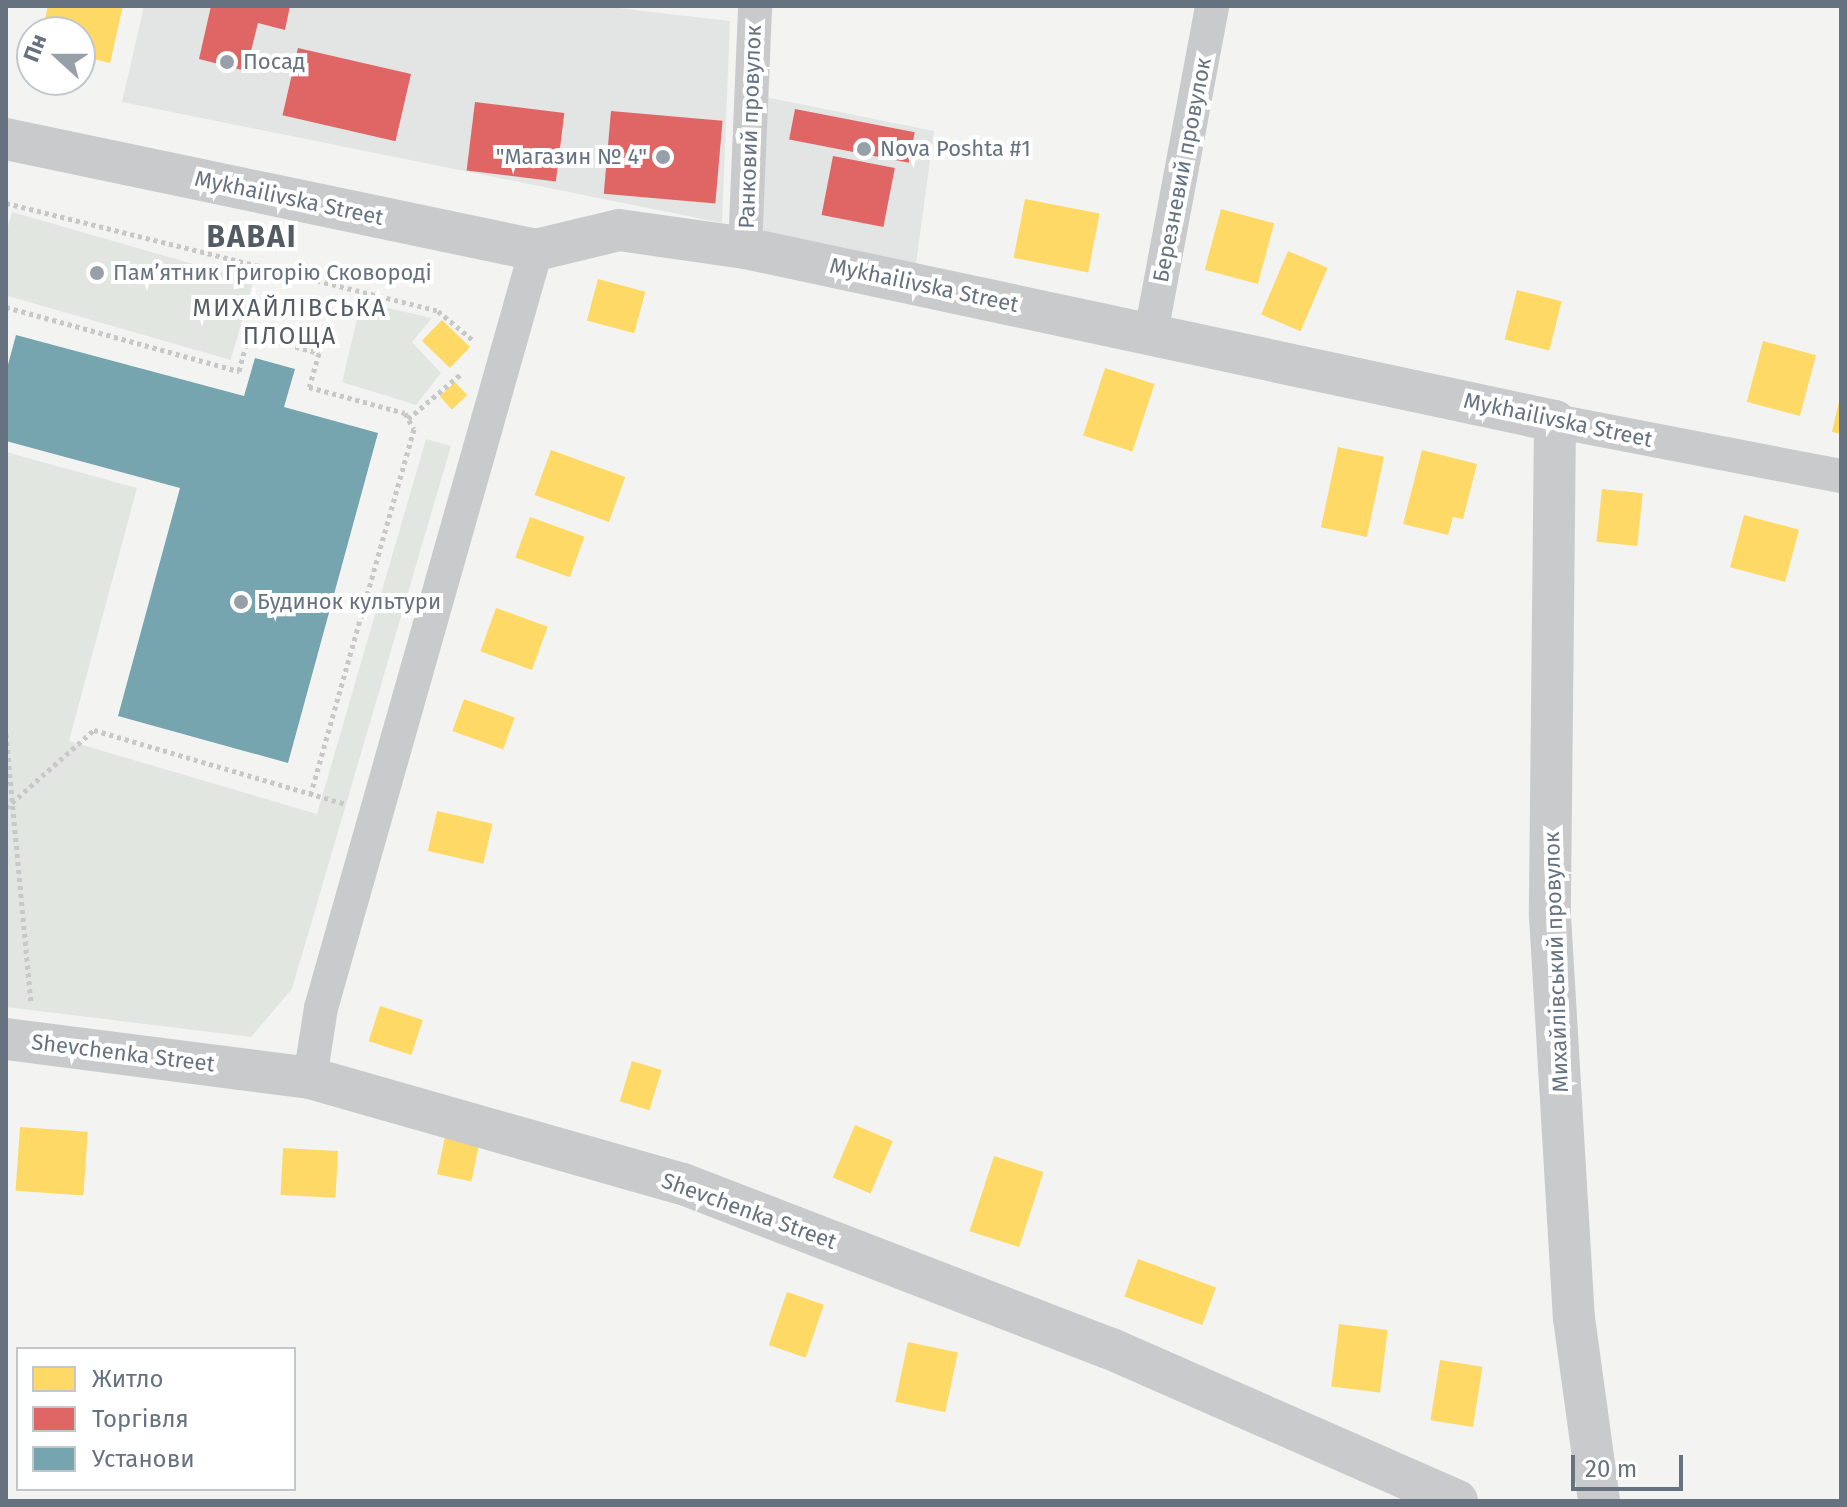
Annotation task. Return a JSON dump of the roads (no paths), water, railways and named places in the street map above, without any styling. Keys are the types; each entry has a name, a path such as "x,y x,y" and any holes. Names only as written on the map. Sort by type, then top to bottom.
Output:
{"street":[{"name":"Ранковий провулок","path":"745,248 755,6"},
{"name":"Березневий провулок","path":"1151,333 1212,6"},
{"name":"Mykhailivska Street","path":"6,139 536,250 619,230 745,248 1555,421 1841,476"},
{"path":"310,1078 321,1008 536,250"},
{"name":"Михайлівський провулок","path":"1555,421 1550,916 1574,1318 1599,1501"},
{"name":"Shevchenka Street","path":"6,1039 310,1078 683,1184 1109,1348 1457,1501"}],"place":[{"name":"Посад","path":"227,62"},
{"name":"Nova Poshta #1","path":"864,149"},
{"name":"\"Магазин № 4\"","path":"663,157"},
{"name":"Пам’ятник Григорію Сковороді","path":"97,273"},
{"name":"Будинок культури","path":"241,602"}],"district":[{"name":"BABAI","path":"252,237"},
{"name":"МИХАЙЛІВСЬКА ПЛОЩА","path":"290,323"}]}
